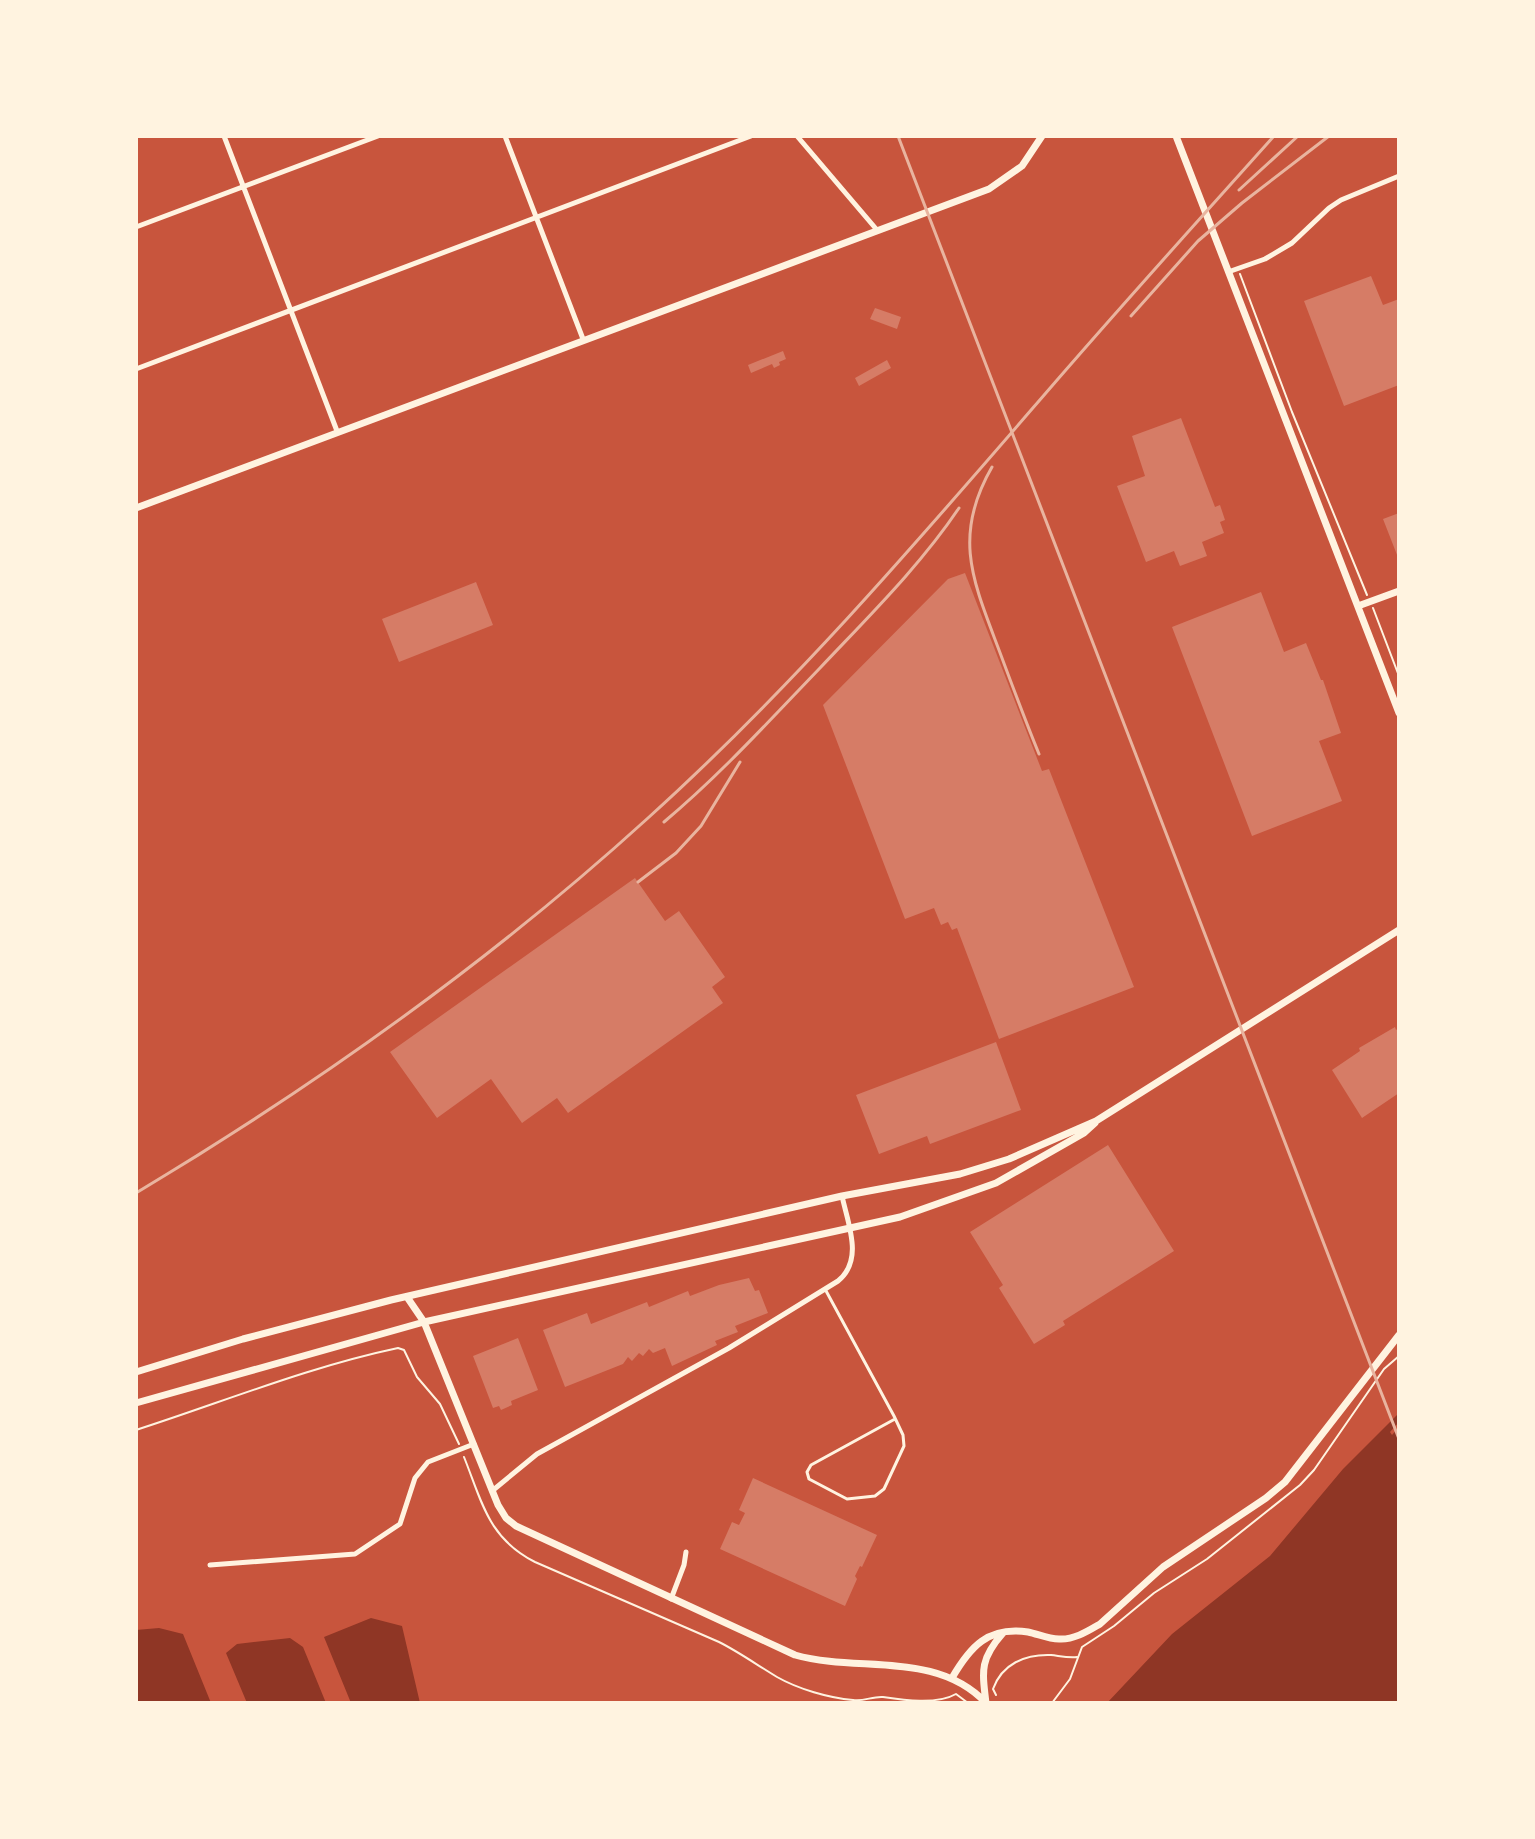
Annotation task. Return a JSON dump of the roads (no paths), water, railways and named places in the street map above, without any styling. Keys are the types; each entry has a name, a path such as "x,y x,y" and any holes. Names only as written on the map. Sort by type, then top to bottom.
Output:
{"street":[{"path":"224,136 337,431"},
{"path":"136,227 378,136"},
{"path":"505,136 583,339"},
{"path":"136,369 751,136"},
{"path":"797,136 877,230"},
{"path":"136,508 989,189 1022,166 1042,136"},
{"path":"1176,136 1399,713"},
{"path":"1228,272 1265,259 1292,243 1341,200 1399,176"},
{"path":"1358,606 1399,591"},
{"path":"136,1372 243,1339 391,1300 842,1196 960,1174 1009,1159 1096,1121 1399,930"},
{"path":"136,1403 424,1322 849,1229 930,1208 996,1183 1077,1138 1096,1121"},
{"path":"492,1491 537,1454 729,1348 845,1275 850,1268 853,1250 842,1196"},
{"path":"407,1297 424,1322 492,1491 506,1518 516,1526 803,1658 832,1663 917,1668 952,1678 986,1703"},
{"path":"952,1678 974,1645 991,1635 1019,1631 1061,1640 1075,1637 1100,1624 1163,1567 1266,1498 1285,1482 1399,1335"},
{"path":"210,1565 355,1554 400,1524 415,1478 428,1462 474,1444"},
{"path":"671,1599 686,1552"},
{"path":"986,1703 982,1674 984,1664 990,1648 1003,1633"}],"lane":[{"path":"825,1289 895,1419 903,1435 904,1446 884,1489 875,1496 847,1499 809,1479 807,1472 811,1465 895,1419"}],"railway":[{"path":"898,136 1399,1439"},
{"path":"136,1193 271,1109 401,1018 527,922 648,818 753,718 853,612 1274,136"},
{"path":"1239,190 1298,136"},
{"path":"1131,316 1198,241 1329,136"},
{"path":"992,467 973,515 971,558 981,602 1039,754"},
{"path":"664,822 744,747 875,610 911,571 959,508"},
{"path":"638,882 676,853 701,826 740,762"}]}
